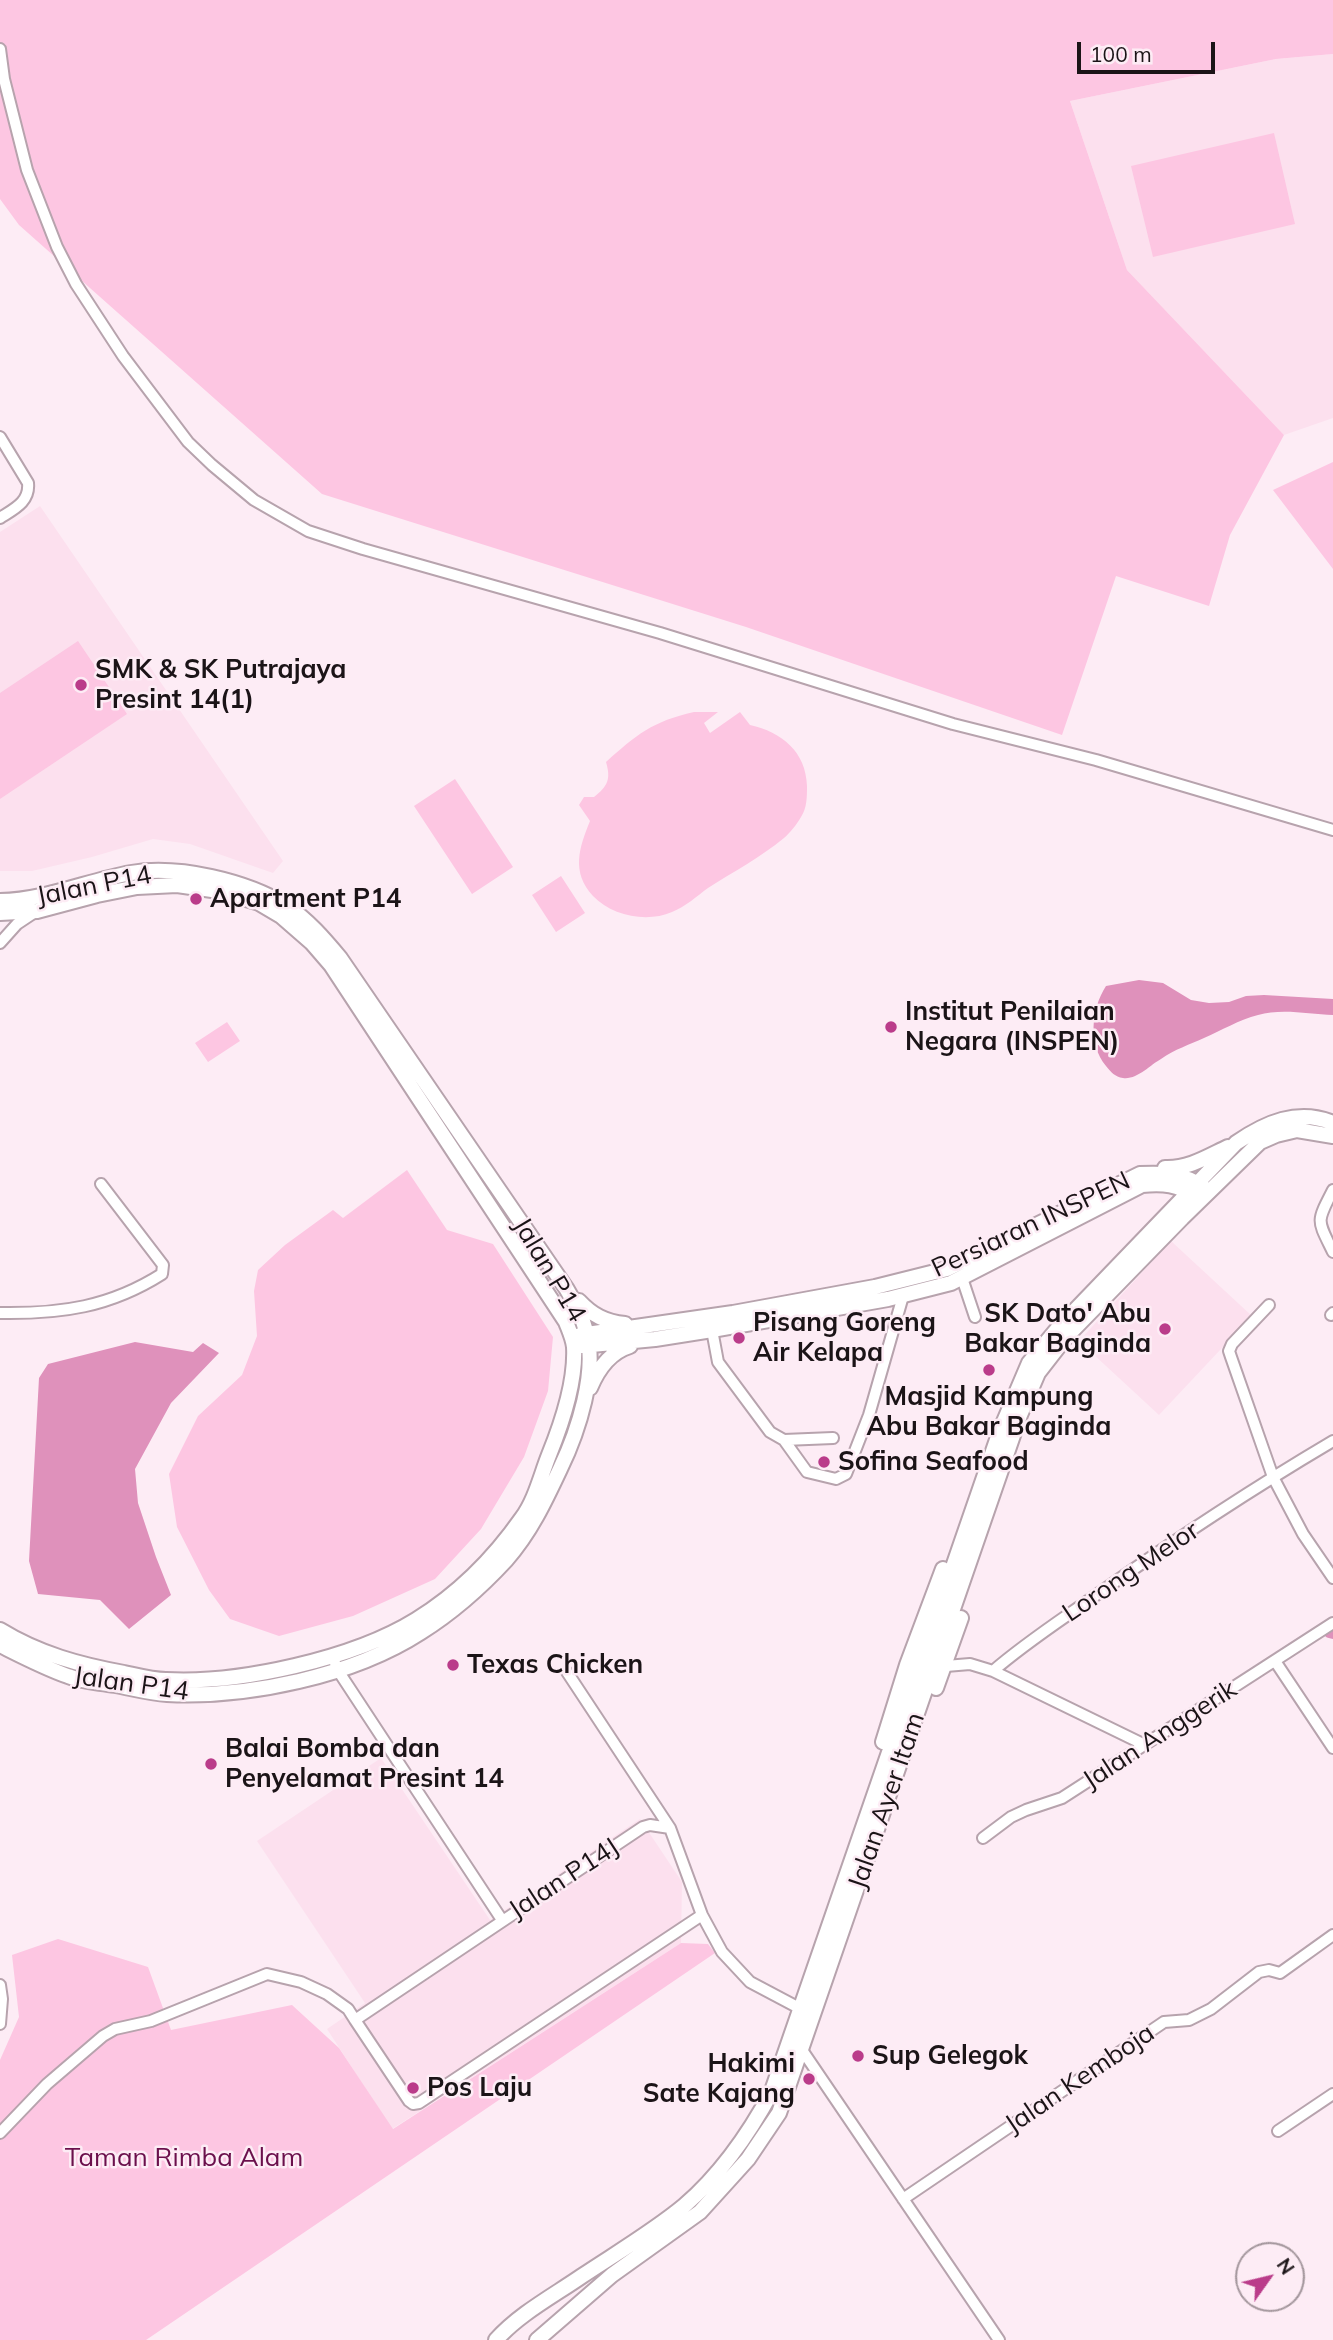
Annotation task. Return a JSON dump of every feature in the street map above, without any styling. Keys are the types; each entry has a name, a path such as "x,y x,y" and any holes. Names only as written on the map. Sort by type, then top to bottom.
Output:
{"main road":[{"name":"Jalan P14","path":"0,901 36,898 133,873 176,871 222,880 263,893 289,907 320,934 341,958 566,1288 581,1315 580,1341 573,1376 551,1449 524,1515 473,1576 440,1603 402,1627 335,1663 258,1688 226,1693 163,1694 69,1677 0,1645"},
{"name":"Jalan P14","path":"0,913 37,911 137,887 177,885 219,891 259,903 281,916 312,943 331,965 580,1341 589,1379 566,1456 537,1518 508,1558 481,1586 448,1613 419,1633 358,1662 193,1681 163,1680 83,1666 47,1654 0,1630"},
{"path":"1140,1174 1156,1168 1177,1169 1198,1162 1273,1122 1298,1116 1333,1123"},
{"path":"1166,1216 1260,1142 1297,1130 1333,1136"},
{"path":"1199,1192 1236,1143"},
{"name":"Persiaran INSPEN","path":"580,1341 875,1287 947,1269 1140,1174 1166,1173 1199,1192"},
{"path":"1162,1183 1169,1200 1166,1216"},
{"name":"Persiaran INSPEN","path":"655,1339 904,1296 962,1278 1142,1185 1162,1183 1199,1192"},
{"name":"Jalan Ayer Itam","path":"795,2047 894,1782 1020,1415 1038,1373 1182,1218 1199,1192"},
{"name":"Jalan Ayer Itam","path":"537,2340 612,2275 700,2212 748,2159 779,2113 795,2047 801,2008 873,1798 876,1766 907,1665 954,1539 970,1518 1000,1431 1029,1363 1059,1327 1166,1216"},
{"path":"566,1288 590,1313 611,1322 645,1327"},
{"path":"580,1341 655,1339"},
{"path":"579,1417 593,1380 603,1364 617,1350 655,1339"},
{"path":"894,1782 946,1665 977,1570 1009,1450"},
{"path":"500,2337 683,2207 732,2155 760,2114 795,2047"}],"street":[{"path":"0,49 4,79 27,170 57,247 76,284 123,356 188,442 254,500 308,531 363,548 660,633 953,724 1096,760 1333,830"},
{"path":"0,437 28,483 29,490 23,503 0,518"},
{"path":"0,943 17,925 37,911"},
{"path":"0,1313 85,1308 146,1284 162,1274 163,1265 101,1184"},
{"path":"1333,1189 1320,1214 1321,1226 1333,1252"},
{"path":"962,1278 975,1317"},
{"path":"712,1330 715,1352 723,1371 770,1432 784,1440 807,1472 836,1479 846,1474 869,1415 904,1296"},
{"path":"1269,1305 1232,1344 1229,1351 1273,1477 1303,1534 1333,1578"},
{"path":"784,1440 833,1438"},
{"name":"Lorong Melor","path":"993,1671 1030,1639 1135,1567 1333,1441"},
{"name":"Jalan Anggerik","path":"983,1838 1011,1817 1062,1798 1333,1623"},
{"path":"1275,1661 1333,1748"},
{"name":"Jalan P14J","path":"335,1663 502,1920 643,1827 650,1825 670,1828"},
{"path":"946,1665 970,1664 993,1671 1145,1745"},
{"path":"567,1672 670,1828 702,1915 722,1952 750,1982 801,2008"},
{"name":"Jalan P14J","path":"643,1827 648,1819 652,1799"},
{"path":"0,2133 47,2084 103,2036 115,2029 151,2021 267,1974 301,1982 327,1994 348,2009 409,2101 419,2104 702,1915"},
{"path":"355,2020 502,1920"},
{"name":"Jalan Kemboja","path":"903,2199 1164,2022 1189,2020 1211,2009 1259,1972 1269,1970 1280,1973 1333,1935"},
{"path":"0,1985 0,2024"},
{"path":"795,2047 999,2340"},
{"path":"1278,2131 1333,2094"}],"shaded area":[{"path":"1333,54 1333,418 1284,435 1127,270 1070,101 1276,59"},
{"name":"SMK & SK Putrajaya Presint 14(1)","path":"40,506 283,861 273,873 190,844 153,839 32,871 0,871 0,532"},
{"path":"1139,980 1163,983 1191,1000 1209,1003 1264,995 1333,999 1333,1015 1286,1012 1251,1017 1172,1052 1138,1074 1123,1078 1111,1072 1100,1057 1094,1037 1095,1016 1106,986"},
{"name":"SK Dato' Abu Bakar Baginda","path":"1171,1241 1252,1316 1159,1415 1079,1341"},
{"path":"135,1342 193,1352 203,1343 219,1353 171,1403 135,1469 138,1503 171,1595 129,1629 100,1600 38,1594 29,1561 39,1378 48,1364"},
{"path":"381,1758 490,1920 640,1819 682,1882 681,1943 392,2129 327,2029 365,2003 257,1841"}],"green space":[{"path":"0,0 1333,0 1333,54 1276,59 1070,101 1127,270 1284,435 1230,535 1209,606 1116,576 1062,735 746,627 322,494 19,225 0,199"},
{"path":"1274,133 1295,224 1153,257 1131,166"},
{"path":"1333,462 1333,569 1273,490"},
{"path":"78,641 127,714 0,799 0,693"},
{"path":"694,712 718,712 704,723 710,733 740,712 750,725 782,738 790,745 806,774 807,794 804,810 784,838 682,907 652,917 620,913 593,896 582,878 579,869 580,850 590,821 579,805 584,797 594,797 602,789 608,778 606,762 627,744 656,725"},
{"path":"455,779 513,867 472,894 414,806"},
{"path":"561,876 585,913 556,932 532,895"},
{"path":"227,1022 240,1041 208,1062 195,1043"},
{"path":"407,1170 447,1230 493,1244 553,1337 548,1391 524,1457 481,1529 435,1579 353,1616 279,1636 230,1619 209,1590 177,1527 169,1474 198,1416 242,1375 257,1336 254,1291 258,1270 285,1245 333,1210 343,1218"},
{"name":"Taman Rimba Alam","path":"58,1939 148,1967 171,2030 292,2005 339,2048 393,2129 681,1943 708,1944 715,1953 146,2340 0,2340 0,2060 19,2017 12,1955"}],"waterway":[{"path":"1329,1633 1333,1634"}],"place":[{"name":"SMK & SK Putrajaya Presint 14(1)","path":"81,685"},
{"name":"Apartment P14","path":"196,899"},
{"name":"Institut Penilaian Negara (INSPEN)","path":"891,1027"},
{"name":"SK Dato' Abu Bakar Baginda","path":"1165,1329"},
{"name":"Pisang Goreng Air Kelapa","path":"739,1338"},
{"name":"Masjid Kampung Abu Bakar Baginda","path":"989,1370"},
{"name":"Sofina Seafood","path":"824,1462"},
{"name":"Texas Chicken","path":"453,1665"},
{"name":"Balai Bomba dan Penyelamat Presint 14","path":"211,1764"},
{"name":"Sup Gelegok","path":"858,2056"},
{"name":"Hakimi Sate Kajang","path":"809,2079"},
{"name":"Pos Laju","path":"413,2088"}]}
